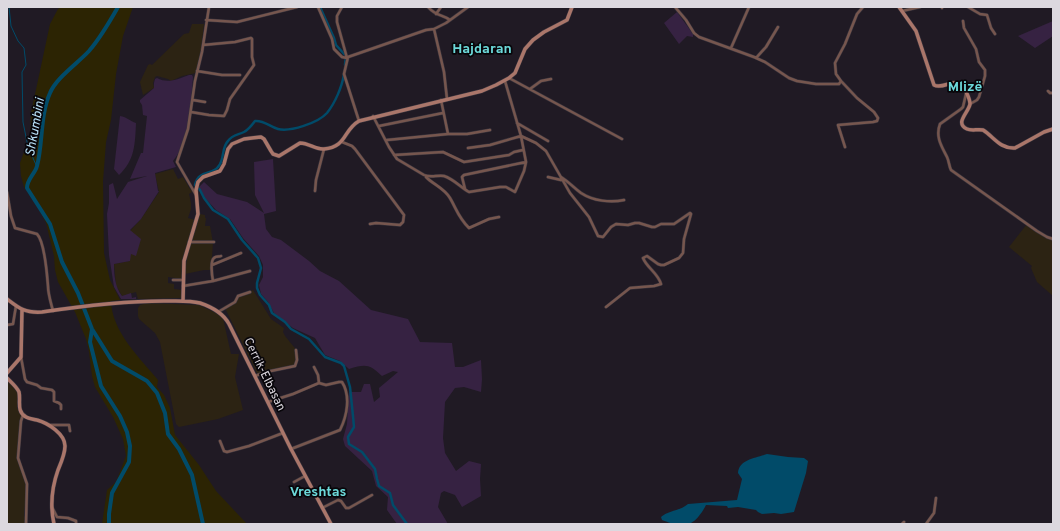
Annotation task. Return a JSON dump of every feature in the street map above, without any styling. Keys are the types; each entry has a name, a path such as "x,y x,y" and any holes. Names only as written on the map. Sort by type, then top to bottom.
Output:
{"main road":[{"path":"183,301 184,261 198,214 196,195 197,187 203,177 220,171 224,164 226,152 230,146 237,141 261,137 264,139 273,154 279,156 300,143 324,149 337,146 342,142 354,124 359,121 373,116 482,91 509,78 516,71 527,46 544,32 567,20 572,7"},
{"path":"899,7 916,31 934,85 940,86 956,82 962,85 970,104 963,116 963,126 970,130 983,130 995,142 1005,147 1015,148 1044,132 1053,129"},
{"path":"7,299 22,310 35,313 55,310"},
{"name":"Cerrik-Elbasan","path":"55,310 135,302 183,301 201,303 218,312 229,324 291,449 331,524"},
{"path":"7,374 21,358 22,310"},
{"path":"7,378 18,391 19,409 23,415 27,418 38,420 49,425 64,440 65,446 54,484 51,507 54,524"}],"street":[{"path":"196,195 176,162 187,134 192,112 195,81 209,7"},
{"path":"206,20 237,22 297,7"},
{"path":"318,7 332,39 334,49 346,58"},
{"path":"342,7 337,22 346,58 344,74 359,121"},
{"path":"428,7 436,14 450,20"},
{"path":"436,14 441,7"},
{"path":"346,58 426,30 434,29 468,7"},
{"path":"675,7 696,35 765,62 785,76 797,81 816,84 839,84 841,81"},
{"path":"731,48 749,7"},
{"path":"845,147 838,126 873,122 877,121 878,118 874,112 857,98 836,74 835,63 846,44 857,14 863,7"},
{"path":"901,11 920,7"},
{"path":"968,7 980,14 987,15 991,28 995,34"},
{"path":"963,21 964,28 976,49 979,62 985,70 979,97 970,104"},
{"path":"756,58 766,47 778,27"},
{"path":"434,29 444,72 447,99"},
{"path":"192,112 224,116 230,99 254,65 251,38 235,42 203,45"},
{"path":"197,71 222,75 240,75"},
{"path":"509,78 622,139"},
{"path":"530,89 541,81 551,79"},
{"path":"426,177 433,175 444,176 453,180 469,192 506,187 515,192 522,177 526,162 521,136 505,81"},
{"path":"1048,91 1053,93"},
{"path":"966,93 963,107 940,124 938,128 940,144 947,157 951,170 1037,231 1053,239"},
{"path":"193,100 205,102"},
{"path":"442,100 443,113 448,134"},
{"path":"379,126 443,113"},
{"path":"373,116 397,159 426,177 431,182 438,185 450,198 461,220 468,228 489,219 499,217"},
{"path":"517,123 548,141"},
{"path":"386,140 448,134 467,134 490,130"},
{"path":"468,148 490,145 521,136 536,143 546,151 561,178 589,217 598,236 601,237 616,224 628,226 639,223 655,227 664,224 674,224 686,215 691,214 684,239 683,253 679,258 664,265 658,264 647,256 643,258 658,277 661,284 630,288 606,307"},
{"path":"342,142 352,146 355,149 404,215 403,222 400,225 370,224"},
{"path":"315,191 316,180 324,149"},
{"path":"394,155 443,152 464,162 509,155 523,150"},
{"path":"465,189 462,176 464,175 526,162"},
{"path":"548,177 561,178 585,196 608,202 624,200"},
{"path":"7,192 11,216 15,228 37,234 39,236 43,250 48,286 55,310"},
{"path":"189,242 214,242"},
{"path":"212,265 241,253"},
{"path":"213,281 212,265 214,258 221,256"},
{"path":"183,286 213,281 250,272"},
{"path":"173,280 183,280"},
{"path":"218,312 235,302 238,296 250,292"},
{"path":"7,325 13,324 16,306"},
{"path":"255,376 266,372 295,366 297,360 296,350"},
{"path":"21,358 27,382 54,392 54,401 62,405 61,408"},
{"path":"314,367 318,375 319,383"},
{"path":"268,402 293,394 319,383 326,385 339,382 343,384 347,403 345,419 340,430 291,449"},
{"path":"23,415 21,421 18,458 27,484 26,524"},
{"path":"49,425 69,426 70,431"},
{"path":"220,441 224,451 227,452 249,446 283,432"},
{"path":"294,482 305,476"},
{"path":"322,508 338,500 342,501 346,508 349,508 372,495"},
{"path":"926,524 935,511 936,498"},
{"path":"51,507 54,509 57,517 76,521 76,524"}],"shaded area":[{"path":"677,12 693,34 693,37 687,36 679,44 664,23"},
{"path":"1053,21 1053,36 1035,48 1018,36"},
{"path":"192,24 204,24 201,50 196,73 182,76 171,81 157,76 155,77 153,83 154,88 143,95 140,82 148,65 152,65 184,34 189,33"},
{"path":"192,75 193,77 189,121 179,153 173,161 176,167 155,173 159,191 141,219 130,230 141,239 136,256 131,254 130,261 114,264 115,281 122,296 131,293 132,298 136,297 136,299 121,299 114,287 109,255 107,214 109,203 109,185 113,183 117,199 128,182 147,176 130,179 141,153 143,153 147,116 143,115 140,100 154,88 155,79 157,78 169,81"},
{"path":"120,116 136,123 133,151 128,164 119,175 114,169"},
{"path":"273,159 276,211 264,214 266,229 272,237 281,240 320,271 339,281 371,310 408,319 420,342 452,343 455,367 463,367 481,360 481,392 464,387 455,388 445,402 443,438 445,453 456,471 469,461 481,464 481,496 462,507 455,495 444,491 441,493 438,507 448,524 397,524 387,510 388,497 376,486 372,471 345,446 343,439 347,424 349,392 361,392 364,384 370,384 374,402 380,397 379,388 398,372 393,371 382,376 374,369 367,366 349,369 340,361 325,355 315,338 293,328 274,313 268,302 261,294 259,285 263,277 263,265 259,256 243,238 230,219 216,210 205,198 199,187 204,182 217,194 247,202 264,213 255,195 254,162"},
{"path":"173,169 178,179 183,177 191,189 192,192 189,194 191,209 188,218 195,220 187,247 182,279 168,277 168,283 174,284 174,289 182,290 181,298 138,299 136,292 122,296 116,285 114,264 130,261 130,231 141,219 159,192 155,174"},
{"path":"200,214 205,215 205,226 210,226 213,243 211,270 185,274 187,257"},
{"path":"1027,224 1053,240 1053,296 1037,282 1031,268 1032,266 1009,247"},
{"path":"253,290 271,319 284,328 283,332 285,336 298,352 299,358 296,365 258,375 224,306 233,302 237,296"},
{"path":"147,303 199,305 223,318 231,354 239,354 235,377 243,410 218,419 179,427 176,424 160,342 155,333 139,319 138,316 138,308 140,305"},
{"path":"7,380 18,391 17,408 22,414 18,457 27,484 24,516 26,517 25,524 7,524"}],"sand":[{"name":"Shkumbini","path":"61,7 133,7 123,36 116,74 111,120 106,142 103,181 104,253 110,280 120,300 111,301 113,312 116,323 128,344 158,380 157,387 164,395 170,408 175,435 199,465 216,491 247,524 102,524 107,490 116,482 126,456 123,439 113,417 95,387 86,339 75,312 58,282 54,256 46,223 37,205 24,187 21,176 20,163 24,152 30,143 31,113 50,24 58,9"}],"water":[{"path":"767,454 804,458 808,461 806,473 794,512 762,514 756,510 738,507 728,508 727,506 706,505 698,518 691,523 684,525 662,520 661,517 664,515 688,504 737,500 742,479 738,473 739,468 749,460"}],"waterway":[{"path":"9,7 11,26 18,41 24,48 26,65 22,72 23,122 28,147 37,167"},
{"name":"Shkumbini","path":"118,7 105,30 89,51 62,76 53,87 47,102 43,120 37,166 28,182 27,188 50,224 62,262 78,293 92,329 112,361 147,381 157,393 165,413 168,434 179,449 192,475 203,524"},
{"path":"320,7 336,45 346,56 345,65"},
{"path":"344,74 342,84 335,100 323,117 304,126 283,130 255,121 245,131 233,136 230,139 224,147 220,164 212,171 199,177 195,185 213,210 228,219 242,240 258,258 261,268 257,288 260,295 269,305 272,313 285,322 291,329 309,339 325,357 341,363 344,366 350,387 354,427 348,437 349,444 362,452 375,469 379,486 390,493 393,505 407,524"},
{"name":"Shkumbini","path":"92,329 90,342 101,386 120,416 127,432 130,446 129,462 112,493 109,524"}],"district":[{"name":"Hajdaran","path":"482,48"},
{"name":"Mlizë","path":"965,86"},
{"name":"Vreshtas","path":"318,491"}]}
